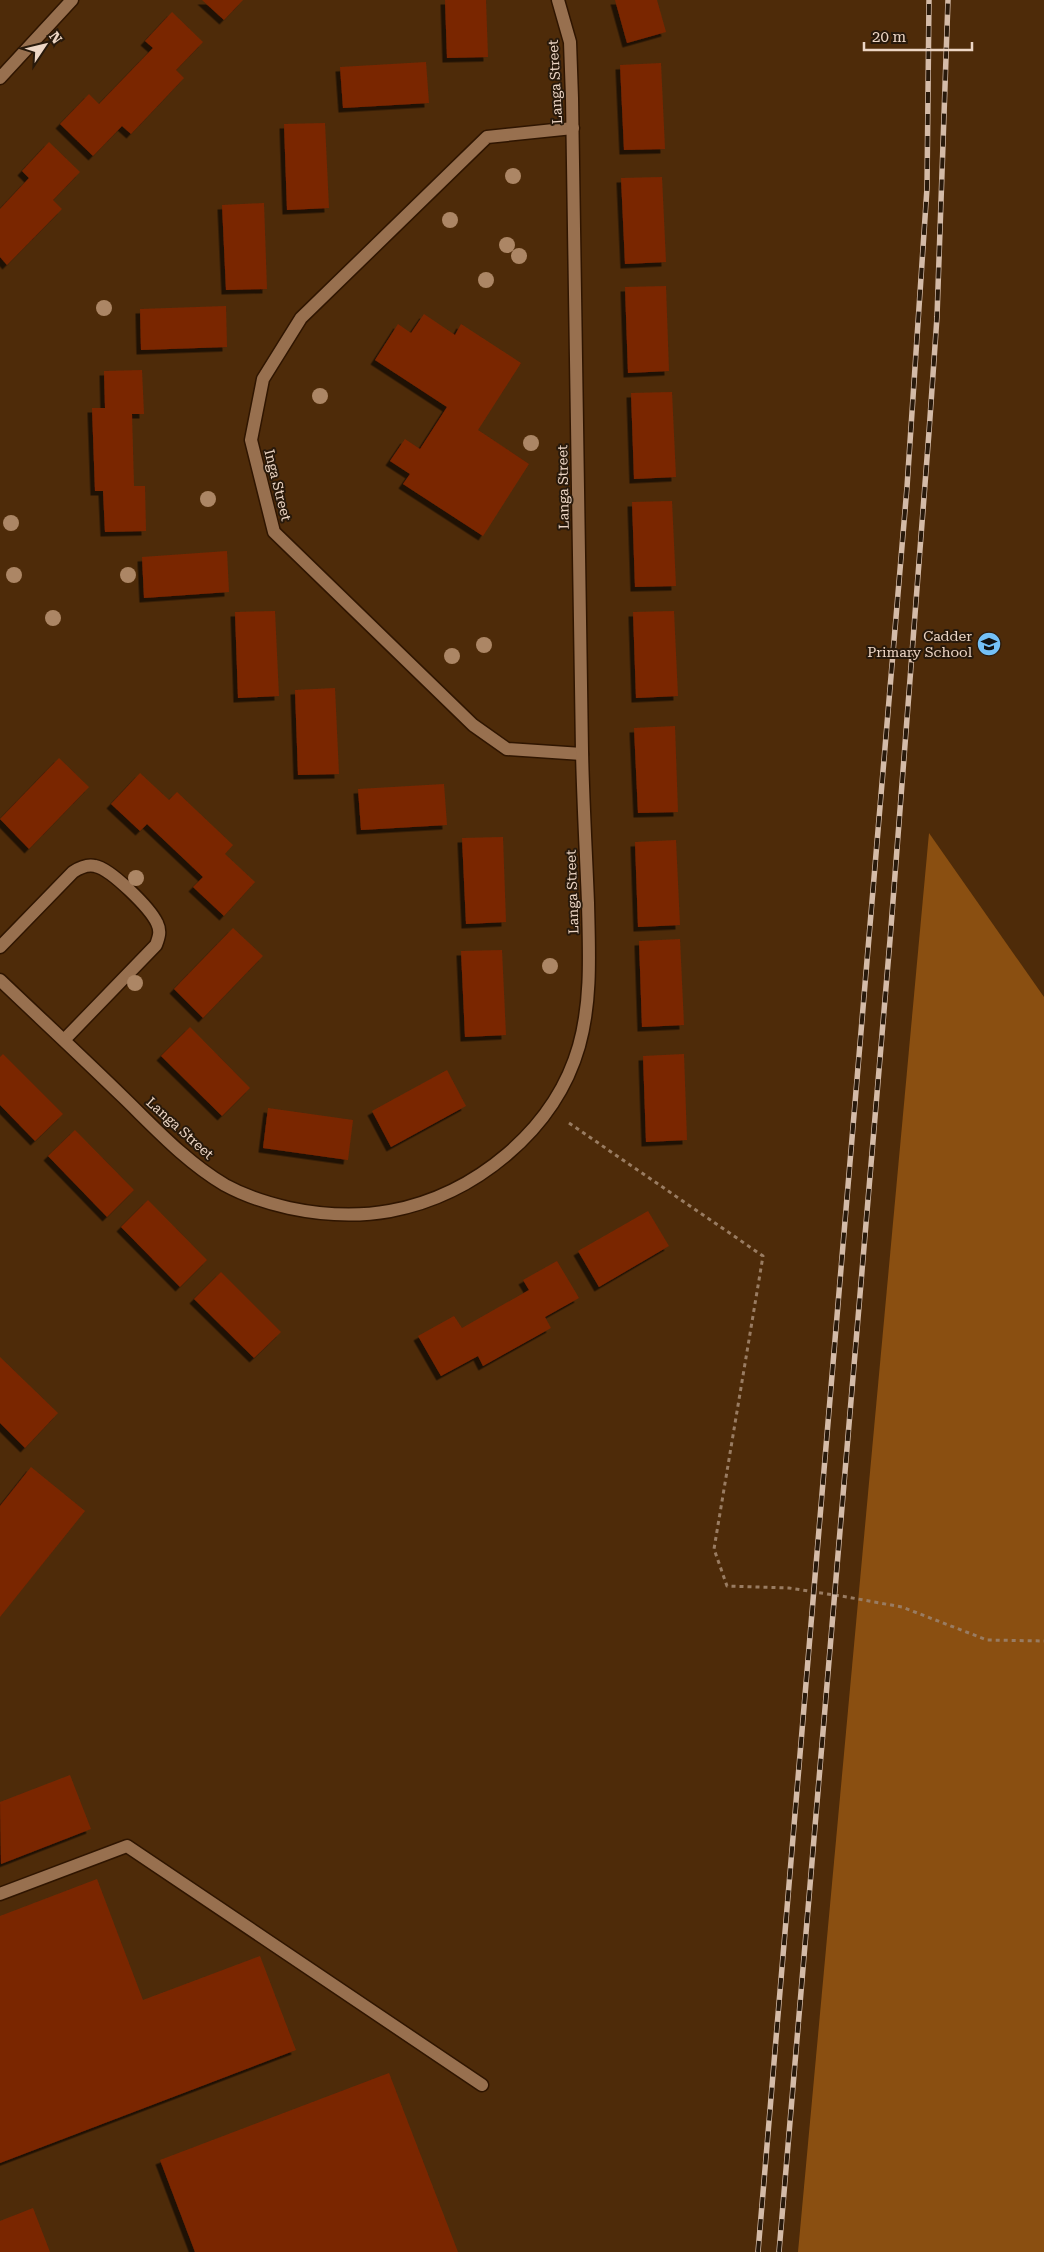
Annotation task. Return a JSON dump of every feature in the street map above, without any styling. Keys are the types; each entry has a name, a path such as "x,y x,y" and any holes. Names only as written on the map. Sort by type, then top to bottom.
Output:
{"street":[{"path":"0,78 72,0"},
{"name":"Langa Street","path":"0,980 181,1152 208,1173 241,1193 263,1201 300,1210 349,1215 370,1214 411,1206 430,1199 454,1188 496,1163 522,1141 549,1109 566,1077 578,1047 587,1001 589,943 582,754 573,128 570,42 558,0"},
{"name":"Inga Street","path":"573,128 487,137 301,318 263,379 251,440 274,532 473,725 507,749 582,754"},
{"path":"0,947 73,872 86,866 95,866 111,874 153,916 159,932 156,945 64,1040"},
{"path":"0,1894 128,1846 482,2084"}],"path":[{"path":"549,1109 763,1256 714,1549 727,1586 789,1588 848,1597 902,1607 987,1640 1044,1641"}],"shaded area":[{"path":"929,833 1044,997 1044,2252 798,2252"}],"building":[{"path":"202,0 243,0 224,20"},
{"path":"445,0 486,0 488,57 447,58"},
{"path":"615,0 657,0 666,32 627,43"},
{"path":"172,12 203,42 176,70 184,78 131,134 122,126 93,156 60,124 89,94 99,104 153,48 145,41"},
{"path":"426,62 429,103 343,108 340,67"},
{"path":"661,63 665,149 624,150 620,65"},
{"path":"325,123 329,208 287,210 284,124"},
{"path":"49,142 80,172 53,200 62,209 7,265 0,257 0,209 29,178 22,171"},
{"path":"662,177 666,262 625,264 621,178"},
{"path":"264,203 267,289 226,290 222,205"},
{"path":"666,286 669,371 628,373 625,287"},
{"path":"226,306 227,347 141,350 140,309"},
{"path":"424,314 455,335 461,324 521,363 478,430 529,464 483,536 403,484 410,474 390,461 405,439 420,449 447,407 375,360 398,324 411,333"},
{"path":"142,370 144,414 132,414 134,486 145,486 146,531 105,532 103,491 95,491 92,408 105,408 104,371"},
{"path":"672,392 676,477 634,479 631,393"},
{"path":"672,501 676,586 635,587 632,502"},
{"path":"227,551 229,592 144,598 142,557"},
{"path":"275,611 279,696 238,698 235,612"},
{"path":"674,611 678,696 636,698 633,612"},
{"path":"335,688 339,774 298,775 295,690"},
{"path":"675,726 678,812 638,813 634,728"},
{"path":"59,758 89,787 29,849 0,819"},
{"path":"140,773 169,800 177,792 233,845 225,854 255,882 224,916 193,887 203,877 147,824 140,831 111,804"},
{"path":"444,784 447,825 361,830 358,789"},
{"path":"503,837 506,922 466,924 462,838"},
{"path":"676,840 680,925 638,927 635,842"},
{"path":"233,928 263,956 203,1018 174,989"},
{"path":"680,939 684,1025 642,1027 639,941"},
{"path":"502,950 506,1035 465,1037 461,951"},
{"path":"190,1027 250,1088 222,1116 161,1056"},
{"path":"3,1054 63,1114 35,1141 0,1105 0,1057"},
{"path":"684,1054 687,1140 646,1142 643,1056"},
{"path":"447,1070 466,1106 391,1147 372,1111"},
{"path":"268,1108 353,1120 348,1160 263,1148"},
{"path":"75,1130 134,1190 107,1217 48,1156"},
{"path":"148,1200 207,1260 180,1287 121,1227"},
{"path":"648,1211 669,1246 599,1287 578,1251"},
{"path":"557,1261 579,1298 545,1317 551,1328 483,1366 478,1356 441,1376 418,1336 454,1316 462,1328 529,1290 523,1280"},
{"path":"221,1272 281,1332 254,1358 194,1299"},
{"path":"0,1357 58,1413 25,1448 0,1423"},
{"path":"31,1467 85,1511 0,1617 0,1506"},
{"path":"70,1775 91,1829 1,1864 0,1802"},
{"path":"97,1879 143,2000 260,1956 296,2050 0,2163 0,1916"},
{"path":"389,2073 458,2252 195,2252 160,2160"},
{"path":"33,2208 50,2252 0,2252 0,2221"}],"railway":[{"path":"758,2252 907,487 927,188 929,0"},
{"path":"779,2252 890,940 929,432 937,317 948,0"}],"place":[{"name":"Cadder Primary School","path":"989,644"}]}
